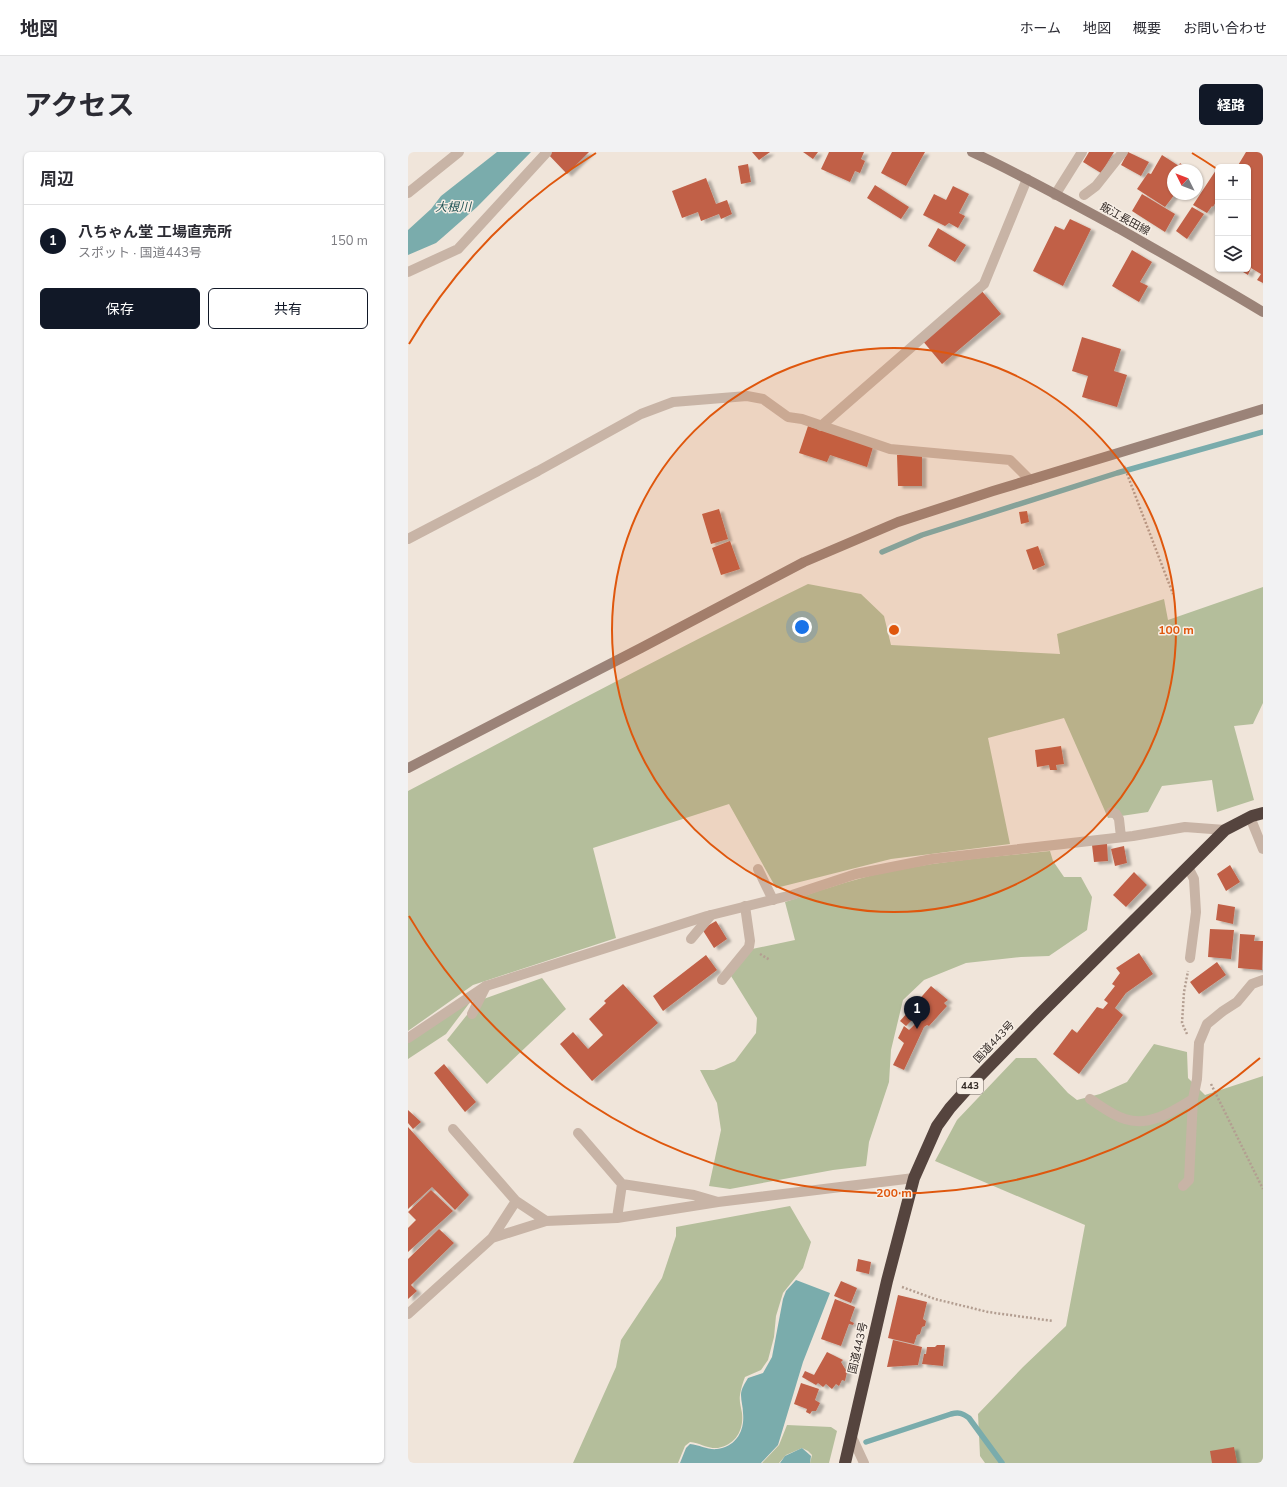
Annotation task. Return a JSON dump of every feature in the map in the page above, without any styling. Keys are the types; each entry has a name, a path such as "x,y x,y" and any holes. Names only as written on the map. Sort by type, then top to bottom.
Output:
{"highway":[{"name":"国道443号","path":"845,1463 887,1281 914,1178 937,1126 963,1094 1039,1015 1226,830 1250,817 1263,813"}],"street":[{"path":"408,192 459,152"},
{"path":"408,272 458,248 547,152"},
{"name":"飯江長田線","path":"972,152 1027,179 1215,283 1263,312"},
{"path":"1055,195 1082,152"},
{"path":"1084,195 1096,186 1123,152"},
{"path":"821,426 984,284 1027,179"},
{"path":"408,540 641,414 672,402 747,396 764,399 788,417 802,419 890,449 1010,460 1030,480"},
{"path":"408,768 648,645 804,562 898,522 1263,408"},
{"path":"1111,812 1116,814 1119,820 1121,837"},
{"path":"1250,817 1263,849"},
{"path":"408,1038 486,986 711,915 792,895 856,874 932,859 1121,837 1185,827 1226,830"},
{"path":"1188,867 1194,879 1196,912 1190,958"},
{"path":"758,869 773,900"},
{"path":"722,980 749,947 750,941 745,906"},
{"path":"691,940 711,915"},
{"path":"1183,1186 1188,1180 1193,1099 1197,1079 1199,1043 1207,1024 1237,1002 1252,984 1263,980"},
{"path":"472,1014 486,986"},
{"path":"1090,1099 1123,1118 1138,1122 1155,1119 1174,1111 1193,1099"},
{"path":"453,1129 516,1201 546,1221"},
{"path":"578,1133 622,1184 694,1195 718,1202"},
{"path":"492,1238 546,1221 617,1218 718,1202 914,1178"},
{"path":"617,1218 622,1184"},
{"path":"408,1314 492,1238 516,1201"},
{"path":"851,1435 864,1463"}],"path":[{"path":"1124,465 1173,594"},
{"path":"887,1281 935,1299 980,1310 1053,1321"}],"green space":[{"path":"808,584 861,594 884,616 891,645 1060,654 1057,634 1164,599 1168,620 1263,587 1263,703 1253,724 1234,726 1254,800 1217,812 1212,780 1162,786 1148,812 1108,818 1064,718 988,738 1010,844 891,859 776,888 729,804 593,848 616,938 473,985 408,1031 408,791 657,660"},
{"path":"1050,851 1053,861 1064,877 1081,877 1092,897 1087,930 1049,956 1021,957 966,963 924,980 903,1000 891,1050 889,1082 869,1142 866,1166 833,1170 730,1189 709,1186 721,1130 717,1103 700,1070 714,1070 735,1061 756,1033 757,1018 731,976 752,949 795,940 785,902 878,874 964,860"},
{"path":"542,978 566,1009 487,1084 447,1040 478,1001"},
{"path":"471,1001 446,1034 408,1059 408,1043"},
{"path":"1154,1044 1187,1052 1188,1078 1205,1095 1263,1076 1263,1463 985,1463 980,1456 978,1414 1023,1367 1066,1326 1085,1225 935,1161 957,1120 1016,1058 1036,1058 1068,1093 1077,1100 1100,1094 1127,1082"},
{"path":"790,1206 811,1242 803,1268 783,1293 776,1316 774,1337 768,1360 761,1370 745,1377 741,1388 740,1397 742,1413 741,1426 740,1431 734,1440 729,1444 718,1448 711,1448 690,1442 685,1446 678,1463 573,1463 616,1367 621,1340 662,1278 676,1236 676,1227"},
{"path":"787,1425 831,1427 837,1431 829,1463 810,1463 812,1455 802,1448 786,1455 779,1463 762,1463 779,1445"}],"water":[{"name":"大根川","path":"497,152 531,152 477,207 436,243 408,255 408,230 431,209 441,196"},
{"path":"796,1280 830,1293 803,1362 778,1445 761,1463 680,1463 686,1448 690,1444 710,1449 724,1448 738,1437 741,1432 743,1420 741,1395 742,1388 748,1378 763,1373 772,1357 783,1299 786,1291"},
{"path":"802,1448 811,1456 810,1463 780,1463 785,1456"}],"building":[{"path":"546,152 589,152 567,174"},
{"path":"752,152 770,152 759,160"},
{"path":"803,152 818,152 813,159"},
{"path":"829,152 864,152 861,159 865,161 860,173 855,171 850,182 821,169"},
{"path":"892,152 925,152 906,186 881,173"},
{"path":"1089,152 1114,152 1101,173 1083,162"},
{"path":"1128,152 1149,162 1141,176 1121,165"},
{"path":"1246,152 1263,152 1263,283 1257,280 1261,274 1251,268 1251,164 1239,164"},
{"path":"1162,155 1176,164 1167,164 1167,200 1170,200 1165,207 1137,189 1148,173 1151,174"},
{"path":"748,164 751,182 741,184 738,166"},
{"path":"1215,172 1215,203 1207,213 1193,205 1196,200 1203,200 1203,190"},
{"path":"706,178 716,204 727,200 732,214 721,219 719,214 701,221 698,212 682,218 672,191"},
{"path":"875,185 909,207 901,219 867,198"},
{"path":"953,186 969,194 959,213 965,216 958,228 949,223 945,226 923,215 934,194 946,200"},
{"path":"1142,194 1175,214 1165,232 1132,211"},
{"path":"1192,207 1204,214 1187,239 1176,231"},
{"path":"1070,219 1091,229 1063,286 1033,271 1055,226 1064,230"},
{"path":"938,228 966,245 955,262 928,246"},
{"path":"1132,250 1152,262 1140,282 1148,286 1139,302 1112,286"},
{"path":"981,290 1001,314 942,364 922,340"},
{"path":"1082,337 1121,349 1114,371 1127,375 1117,407 1082,397 1088,376 1072,371"},
{"path":"808,426 873,447 867,467 830,455 827,462 799,453"},
{"path":"897,455 922,455 922,486 898,486"},
{"path":"719,509 728,539 711,544 702,514"},
{"path":"1027,511 1029,522 1021,524 1019,512"},
{"path":"730,541 740,569 721,575 712,548"},
{"path":"1038,546 1045,565 1033,570 1026,550"},
{"path":"1061,746 1064,764 1056,765 1057,770 1050,770 1049,765 1037,767 1035,750"},
{"path":"1107,843 1108,861 1094,862 1092,845"},
{"path":"1124,846 1127,863 1115,866 1111,849"},
{"path":"1230,865 1240,882 1226,891 1217,874"},
{"path":"1134,872 1147,885 1126,907 1113,895"},
{"path":"1218,904 1235,907 1233,924 1216,920"},
{"path":"716,921 727,939 714,948 702,929"},
{"path":"1210,929 1234,930 1231,959 1208,957"},
{"path":"1240,934 1255,935 1254,941 1263,941 1262,970 1238,968"},
{"path":"1139,953 1153,974 1126,993 1115,1008 1123,1015 1079,1074 1053,1054 1072,1029 1077,1033 1097,1007 1103,1009 1108,1003 1104,1000 1115,986 1112,984 1120,973 1116,968"},
{"path":"706,955 717,970 663,1011 653,996"},
{"path":"1217,962 1226,975 1199,994 1190,982"},
{"path":"623,984 658,1023 592,1081 560,1044 573,1032 588,1049 603,1035 589,1019 606,1003 604,1001"},
{"path":"931,986 948,1000 944,1003 947,1006 929,1026 927,1025 924,1027 904,1070 893,1065 904,1043 898,1038 904,1026 909,1030 916,1023 912,1020 906,1026 900,1021"},
{"path":"444,1064 476,1102 465,1112 434,1073"},
{"path":"408,1110 421,1122 413,1129 408,1123"},
{"path":"408,1127 469,1195 455,1210 432,1187 408,1209"},
{"path":"431,1190 453,1211 408,1252 408,1228 416,1220 408,1212"},
{"path":"439,1229 454,1243 411,1285 417,1291 408,1299 408,1259"},
{"path":"858,1259 871,1262 869,1274 856,1271"},
{"path":"841,1281 857,1288 851,1303 834,1296"},
{"path":"898,1295 927,1302 923,1319 926,1321 925,1326 922,1327 920,1334 917,1335 914,1344 888,1338"},
{"path":"835,1299 855,1307 850,1321 854,1323 853,1325 849,1324 841,1346 821,1339"},
{"path":"893,1340 922,1347 918,1365 887,1367"},
{"path":"937,1345 945,1345 943,1366 922,1364 927,1347 935,1347"},
{"path":"827,1352 843,1360 841,1362 847,1372 845,1381 842,1380 839,1386 836,1384 832,1389 826,1384 823,1387 818,1383 816,1385 802,1377 805,1371 814,1375"},
{"path":"801,1383 819,1389 815,1400 820,1403 816,1411 812,1411 810,1414 806,1412 807,1409 794,1404"},
{"path":"1234,1447 1237,1463 1212,1463 1210,1451"}],"waterway":[{"path":"882,552 922,535 1117,473 1263,432"},
{"path":"866,1442 951,1414 960,1413 969,1418 1002,1463"}],"place":[{"name":"八ちゃん堂 工場直売所","path":"917,1029"}]}
